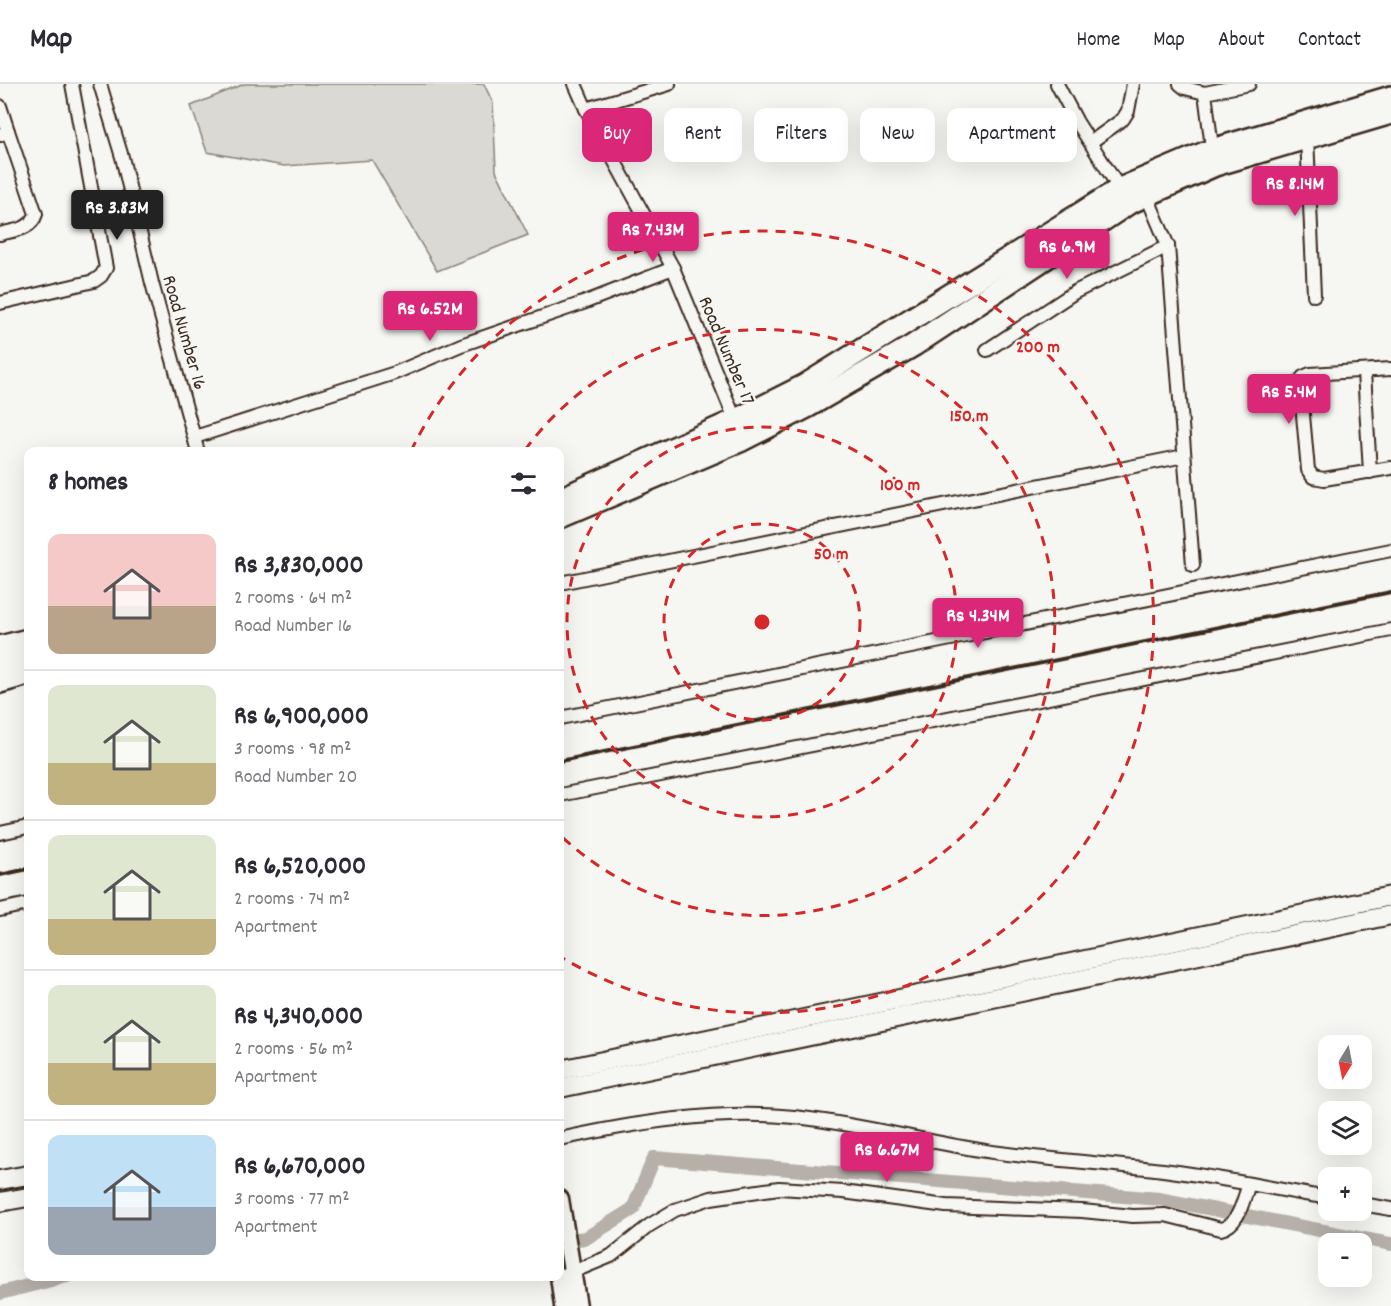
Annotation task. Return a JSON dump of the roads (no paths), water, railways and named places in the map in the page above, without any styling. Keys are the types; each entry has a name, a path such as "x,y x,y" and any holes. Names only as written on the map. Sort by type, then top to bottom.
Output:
{"highway":[{"path":"564,496 739,430 807,407 914,345 1132,195 1213,158 1391,97"},
{"path":"1213,158 1307,137 1391,113"},
{"path":"564,515 739,430"},
{"path":"0,647 24,641"},
{"path":"0,665 24,658"},
{"path":"0,682 24,675"}],"main road":[{"path":"564,1069 1391,896"},
{"path":"564,1087 1391,915"},
{"path":"0,1180 24,1176"},
{"path":"0,1202 24,1198"}],"street":[{"path":"0,303 94,280 101,276 106,268 72,84"},
{"name":"Road Number 16","path":"100,84 122,157 152,283 197,447"},
{"name":"Road Number 17","path":"575,84 586,108"},
{"path":"586,108 669,84"},
{"path":"1057,84 1077,122 1168,246 1193,565"},
{"path":"1091,142 1123,119 1128,111 1133,84"},
{"path":"1180,84 1185,88 1205,93 1249,84"},
{"path":"1205,93 1213,158"},
{"path":"0,106 4,133 36,214 28,226 0,234"},
{"path":"1307,137 1314,295"},
{"name":"Road Number 17","path":"615,162 673,268 739,430"},
{"path":"987,350 1075,292 1168,246"},
{"path":"195,437 396,374 461,345 583,303 673,268"},
{"path":"1391,369 1310,374 1303,377 1300,382 1308,470 1313,477 1323,479 1391,468"},
{"path":"1364,372 1370,472"},
{"path":"564,582 1184,456"},
{"path":"564,717 873,654 1094,612 1391,550"},
{"path":"564,794 1391,630"},
{"path":"0,833 24,828"},
{"path":"0,910 24,905"},
{"path":"564,1138 606,1129 709,1117 759,1115 793,1117 840,1123 967,1148 1162,1170 1318,1196"},
{"path":"567,1271 611,1256 650,1225 675,1210 711,1198 779,1188 843,1192 946,1206 1082,1211 1133,1216 1165,1215 1218,1229 1228,1228 1235,1220 1249,1184"},
{"path":"1372,1206 1391,1209"},
{"path":"563,1306 567,1271 564,1227"},
{"path":"567,1271 578,1306"}],"waterway":[{"path":"564,1241 586,1238 633,1209 654,1158 1160,1199 1391,1244"},
{"path":"0,1293 47,1281"}],"railway":[{"path":"564,760 1391,592"},
{"path":"0,875 24,870"}]}
